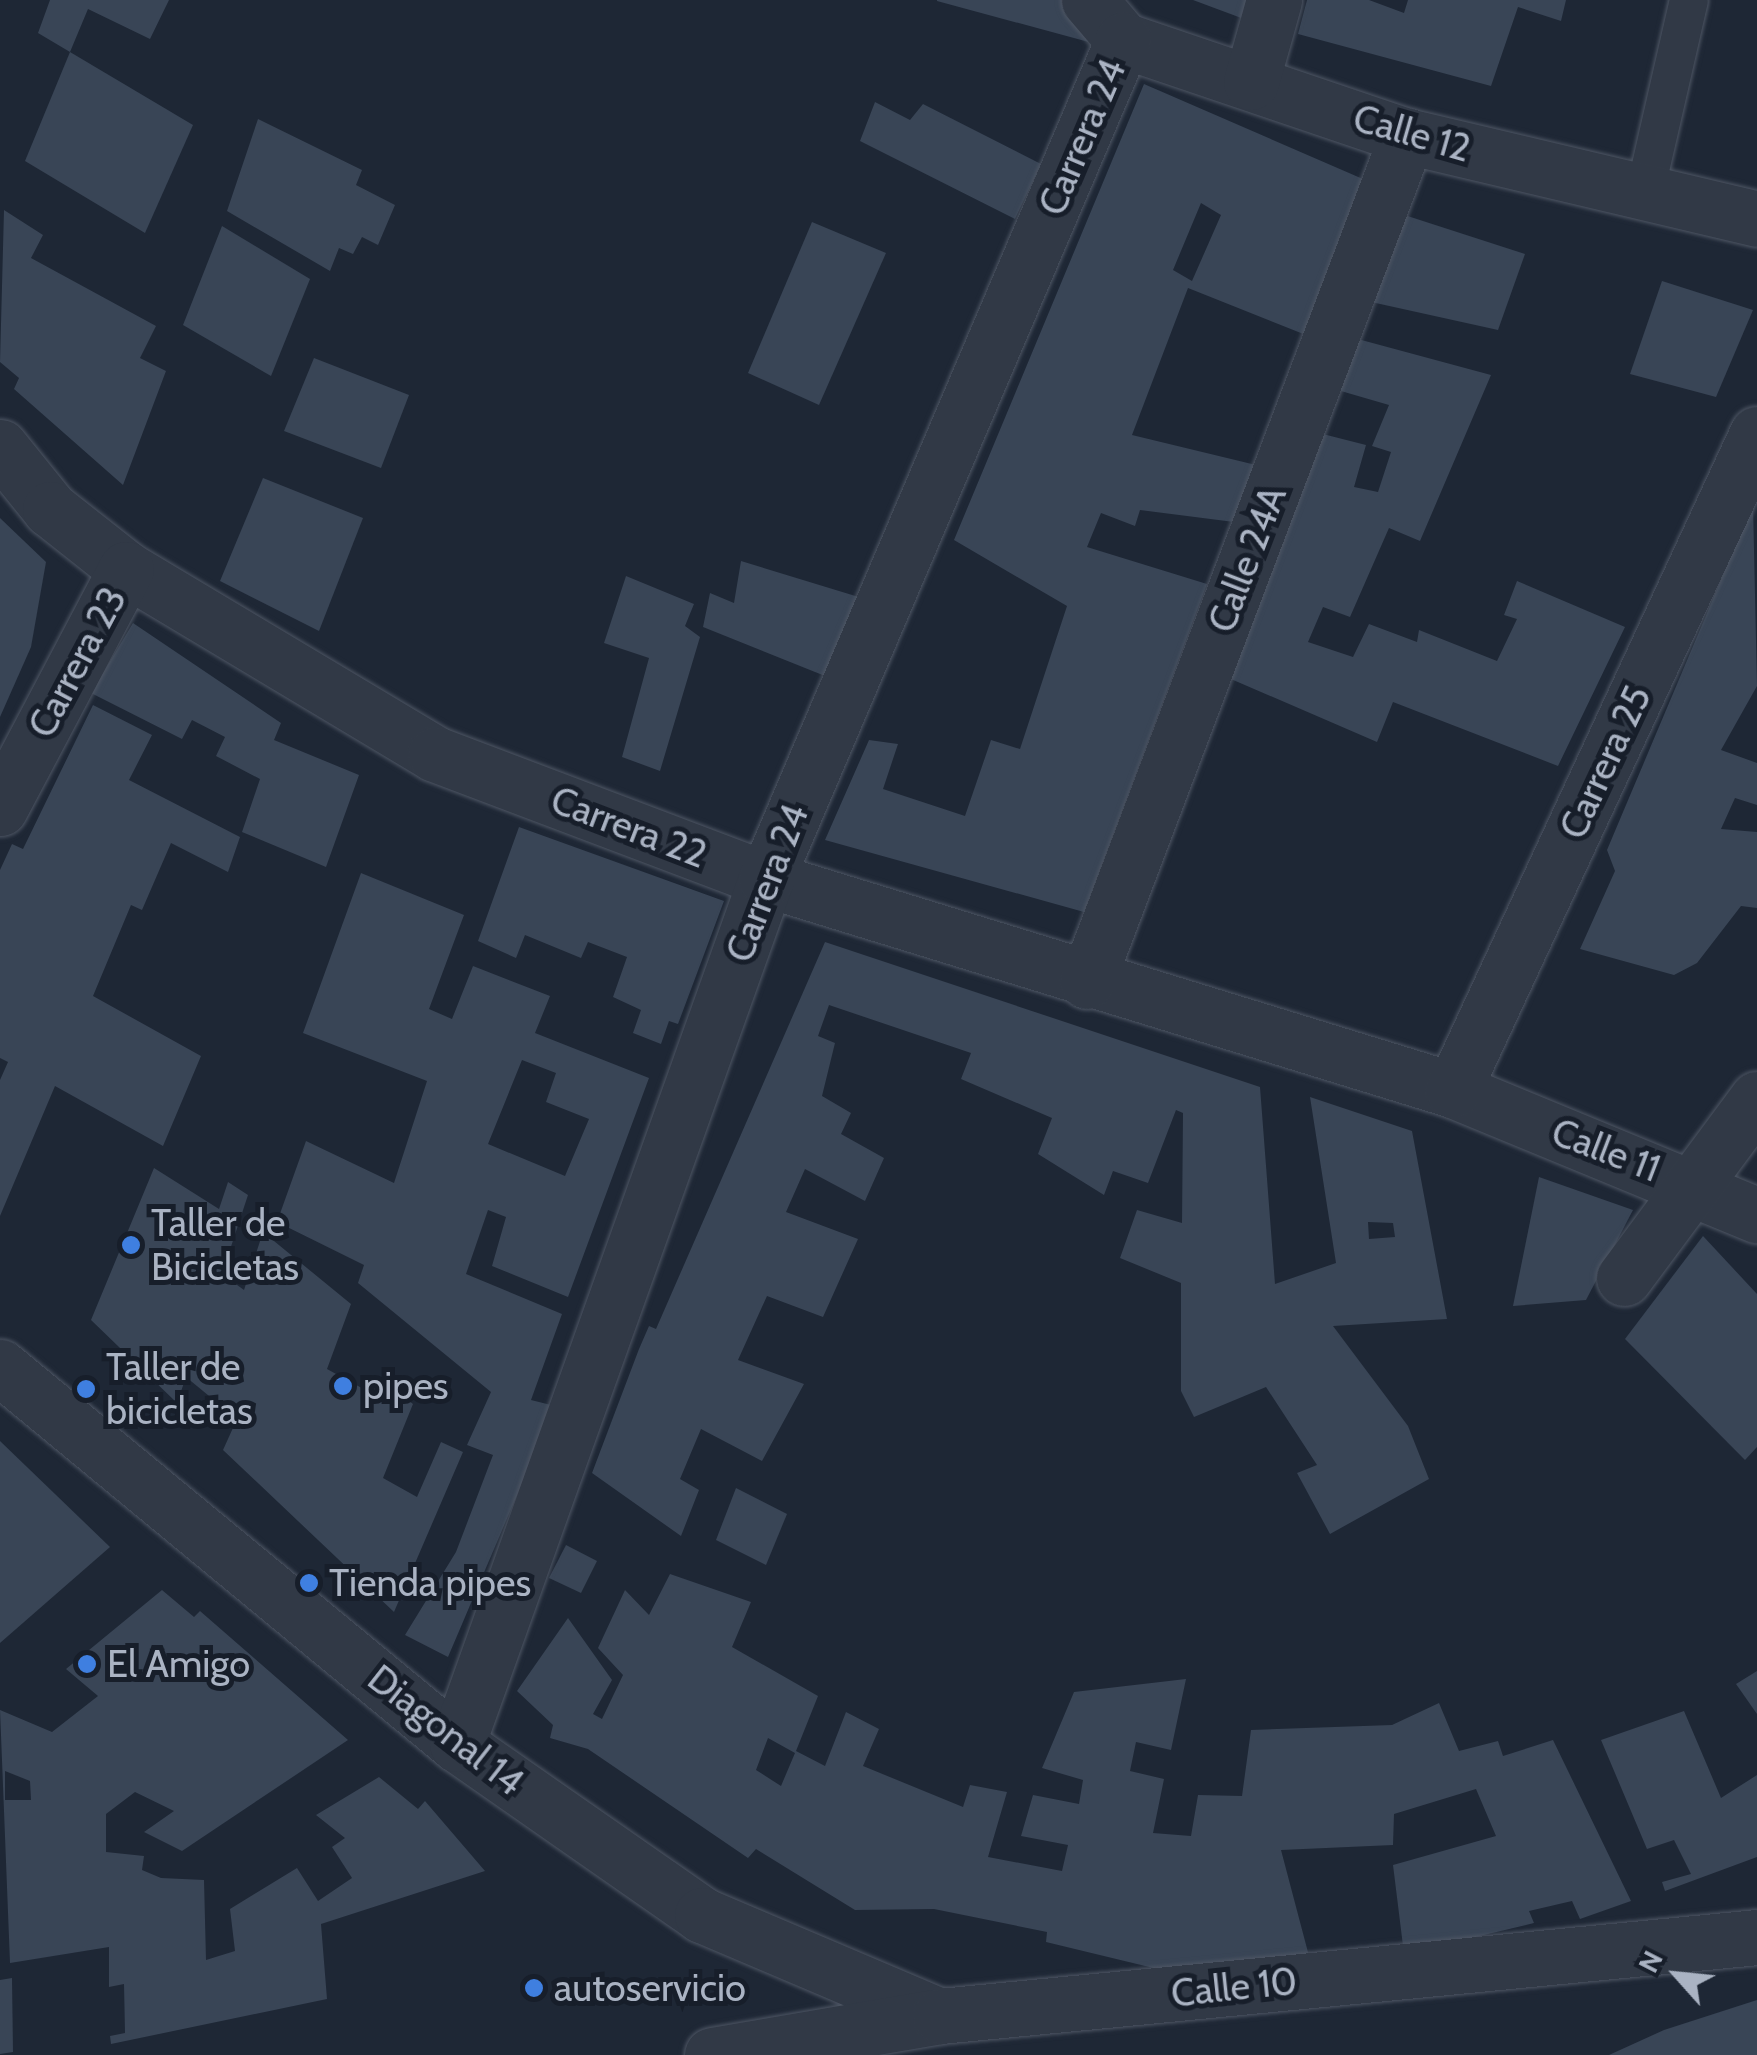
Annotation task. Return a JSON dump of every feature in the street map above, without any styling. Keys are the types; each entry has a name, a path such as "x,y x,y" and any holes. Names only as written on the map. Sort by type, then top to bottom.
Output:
{"street":[{"path":"1250,82 1274,0"},
{"name":"Calle 12","path":"1106,20 1250,82 1407,136 1757,219"},
{"name":"Carrera 24","path":"457,1744 766,879 1106,20"},
{"name":"Calle 24A","path":"1087,982 1407,136"},
{"name":"Carrera 25","path":"1453,1090 1757,434"},
{"name":"Carrera 22","path":"0,447 50,510 126,569 435,754 766,879 1087,982 1453,1090"},
{"name":"Carrera 23","path":"0,808 126,569"},
{"name":"Calle 11","path":"1453,1090 1692,1184 1757,1215"},
{"path":"1624,1278 1757,1099"},
{"name":"Diagonal 14","path":"0,1367 457,1744 702,1915 940,2016"},
{"name":"Calle 10","path":"712,2055 940,2016 1757,1937"}],"lane":[{"path":"1645,192 1688,0"}],"building":[{"path":"50,0 169,0 150,39 88,9 70,52 38,33"},
{"path":"937,0 1066,0 1096,44 937,1"},
{"path":"1193,0 1259,0 1252,22"},
{"path":"1307,0 1369,0 1404,13 1408,0 1566,0 1561,21 1518,7 1491,86 1298,34"},
{"path":"70,52 193,125 145,233 25,161"},
{"path":"1144,84 1386,189 1316,339 1188,288 1132,435 1256,465 1234,522 1140,510 1135,526 1101,513 1087,547 1207,584 1084,912 825,840 869,740 898,744 883,789 965,816 991,740 1020,749 1067,606 954,540","holes":["1201,203 1221,215 1192,281 1173,270"]},
{"path":"875,102 910,120 923,104 1041,164 1015,219 860,141"},
{"path":"258,119 362,170 356,185 395,205 378,245 362,237 353,254 339,248 330,271 227,211"},
{"path":"4,210 43,235 31,258 156,326 140,358 166,371 123,485 14,389 19,378 0,362"},
{"path":"1389,210 1525,254 1498,330 1353,298"},
{"path":"812,222 886,253 819,405 748,373"},
{"path":"222,226 310,279 271,376 183,325"},
{"path":"1662,281 1753,310 1716,397 1630,374"},
{"path":"1354,338 1491,375 1420,541 1389,528 1350,617 1323,607 1308,642 1353,657 1369,624 1417,642 1419,630 1497,661 1517,619 1504,615 1517,581 1625,627 1558,766 1393,702 1377,742 1217,673 1311,431 1366,445 1354,487 1378,492 1391,452 1372,446 1389,405 1334,389"},
{"path":"314,358 409,395 381,468 284,431"},
{"path":"263,478 363,518 319,631 220,581"},
{"path":"1753,504 1757,686 1721,750 1757,763 1757,805 1735,798 1721,829 1757,832 1757,908 1741,906 1697,963 1674,975 1580,949 1615,871 1607,850"},
{"path":"0,518 46,562 31,647 0,717"},
{"path":"741,561 862,598 825,676 703,627 710,593 734,603"},
{"path":"626,576 694,604 685,626 700,637 660,771 622,757 649,658 604,643"},
{"path":"133,623 281,723 274,740 359,775 326,867 242,832 260,779 216,756 225,737 192,720 182,739 91,693"},
{"path":"93,705 152,735 129,780 240,837 228,872 171,843 142,910 131,905 93,996 201,1056 163,1146 55,1086 0,1216 0,1080 8,1062 0,1058 0,870 12,844 23,849"},
{"path":"519,827 724,901 678,1024 669,1021 661,1044 633,1033 641,1010 613,997 627,957 588,942 581,958 525,935 516,958 478,941"},
{"path":"361,873 464,915 429,1009 452,1019 473,966 550,996 535,1033 649,1078 568,1297 492,1266 506,1217 488,1210 466,1274 562,1314 531,1400 555,1406 448,1657 405,1635 456,1552 493,1455 467,1445 491,1392 358,1283 364,1265 277,1222 306,1141 394,1183 427,1081 303,1033","holes":["522,1060 556,1073 546,1102 589,1119 565,1176 488,1144"]},
{"path":"825,942 1260,1087 1275,1284 1336,1263 1310,1097 1412,1131 1447,1319 1333,1326 1408,1426 1429,1479 1330,1534 1297,1473 1317,1465 1266,1387 1194,1417 1181,1391 1181,1283 1120,1258 1137,1210 1182,1223 1183,1113 1176,1110 1148,1183 1113,1171 1104,1195 1038,1154 1052,1118 961,1079 971,1053 829,1005 818,1036 835,1043 822,1096 851,1113 841,1134 884,1158 865,1201 805,1169 786,1212 858,1239 823,1317 767,1296 738,1360 804,1384 762,1461 701,1429 680,1479 699,1490 681,1536 592,1473 649,1326 656,1329","holes":["1368,1222 1393,1223 1395,1237 1369,1239"]},
{"path":"154,1168 219,1209 228,1182 248,1195 222,1274 244,1290 263,1232 351,1304 327,1369 369,1392 377,1376 413,1404 383,1478 417,1497 441,1442 463,1452 394,1612 223,1450 237,1419 186,1377 177,1403 91,1320"},
{"path":"1539,1177 1633,1210 1586,1300 1513,1306"},
{"path":"1703,1236 1757,1294 1757,1447 1745,1460 1625,1339"},
{"path":"0,1441 110,1547 0,1643"},
{"path":"736,1488 787,1514 766,1565 716,1540"},
{"path":"566,1545 597,1561 581,1593 549,1578"},
{"path":"670,1574 751,1602 732,1647 818,1696 796,1751 825,1766 846,1712 879,1729 863,1766 963,1807 970,1785 1007,1792 988,1857 1062,1871 1068,1845 1021,1836 1033,1795 1079,1804 1083,1780 1042,1768 1074,1692 1186,1679 1171,1750 1136,1742 1130,1771 1164,1779 1153,1833 1191,1836 1198,1795 1242,1796 1251,1730 1392,1725 1439,1703 1459,1751 1498,1741 1503,1756 1553,1740 1631,1901 1580,1919 1572,1901 1529,1911 1534,1923 1404,1954 1393,1865 1496,1836 1476,1789 1394,1814 1393,1845 1281,1850 1314,1975 1170,1972 1046,1942 1047,1932 934,1909 855,1910 756,1849 748,1858 588,1749 550,1738 553,1725 517,1691 568,1618 612,1680 593,1714 602,1719 623,1675 598,1648 625,1590 649,1615","holes":["768,1738 795,1753 781,1786 756,1770"]},
{"path":"162,1590 194,1617 200,1611 348,1740 182,1851 144,1832 174,1811 135,1792 106,1814 106,1852 144,1856 142,1870 161,1878 204,1880 206,1960 235,1951 230,1909 297,1868 318,1901 352,1878 332,1847 345,1838 316,1815 379,1777 418,1809 425,1801 485,1871 321,1924 327,1999 111,2044 110,2036 125,2033 124,1984 109,1987 109,1947 10,1963 0,1710 52,1732 98,1696 66,1669","holes":["5,1771 30,1781 31,1800 5,1800"]},
{"path":"1757,1671 1757,1714 1736,1684"},
{"path":"1684,1711 1721,1798 1757,1775 1757,1857 1665,1891 1662,1882 1691,1874 1674,1840 1647,1849 1601,1740"},
{"path":"12,1978 13,2052 0,2054 0,1980"},
{"path":"1757,2000 1757,2055 1609,2055 1664,2030"}],"place":[{"name":"Taller de Bicicletas","path":"131,1245"},
{"name":"pipes","path":"343,1386"},
{"name":"Taller de bicicletas","path":"86,1389"},
{"name":"Tienda pipes","path":"309,1583"},
{"name":"El Amigo","path":"87,1664"},
{"name":"autoservicio","path":"534,1988"}]}
